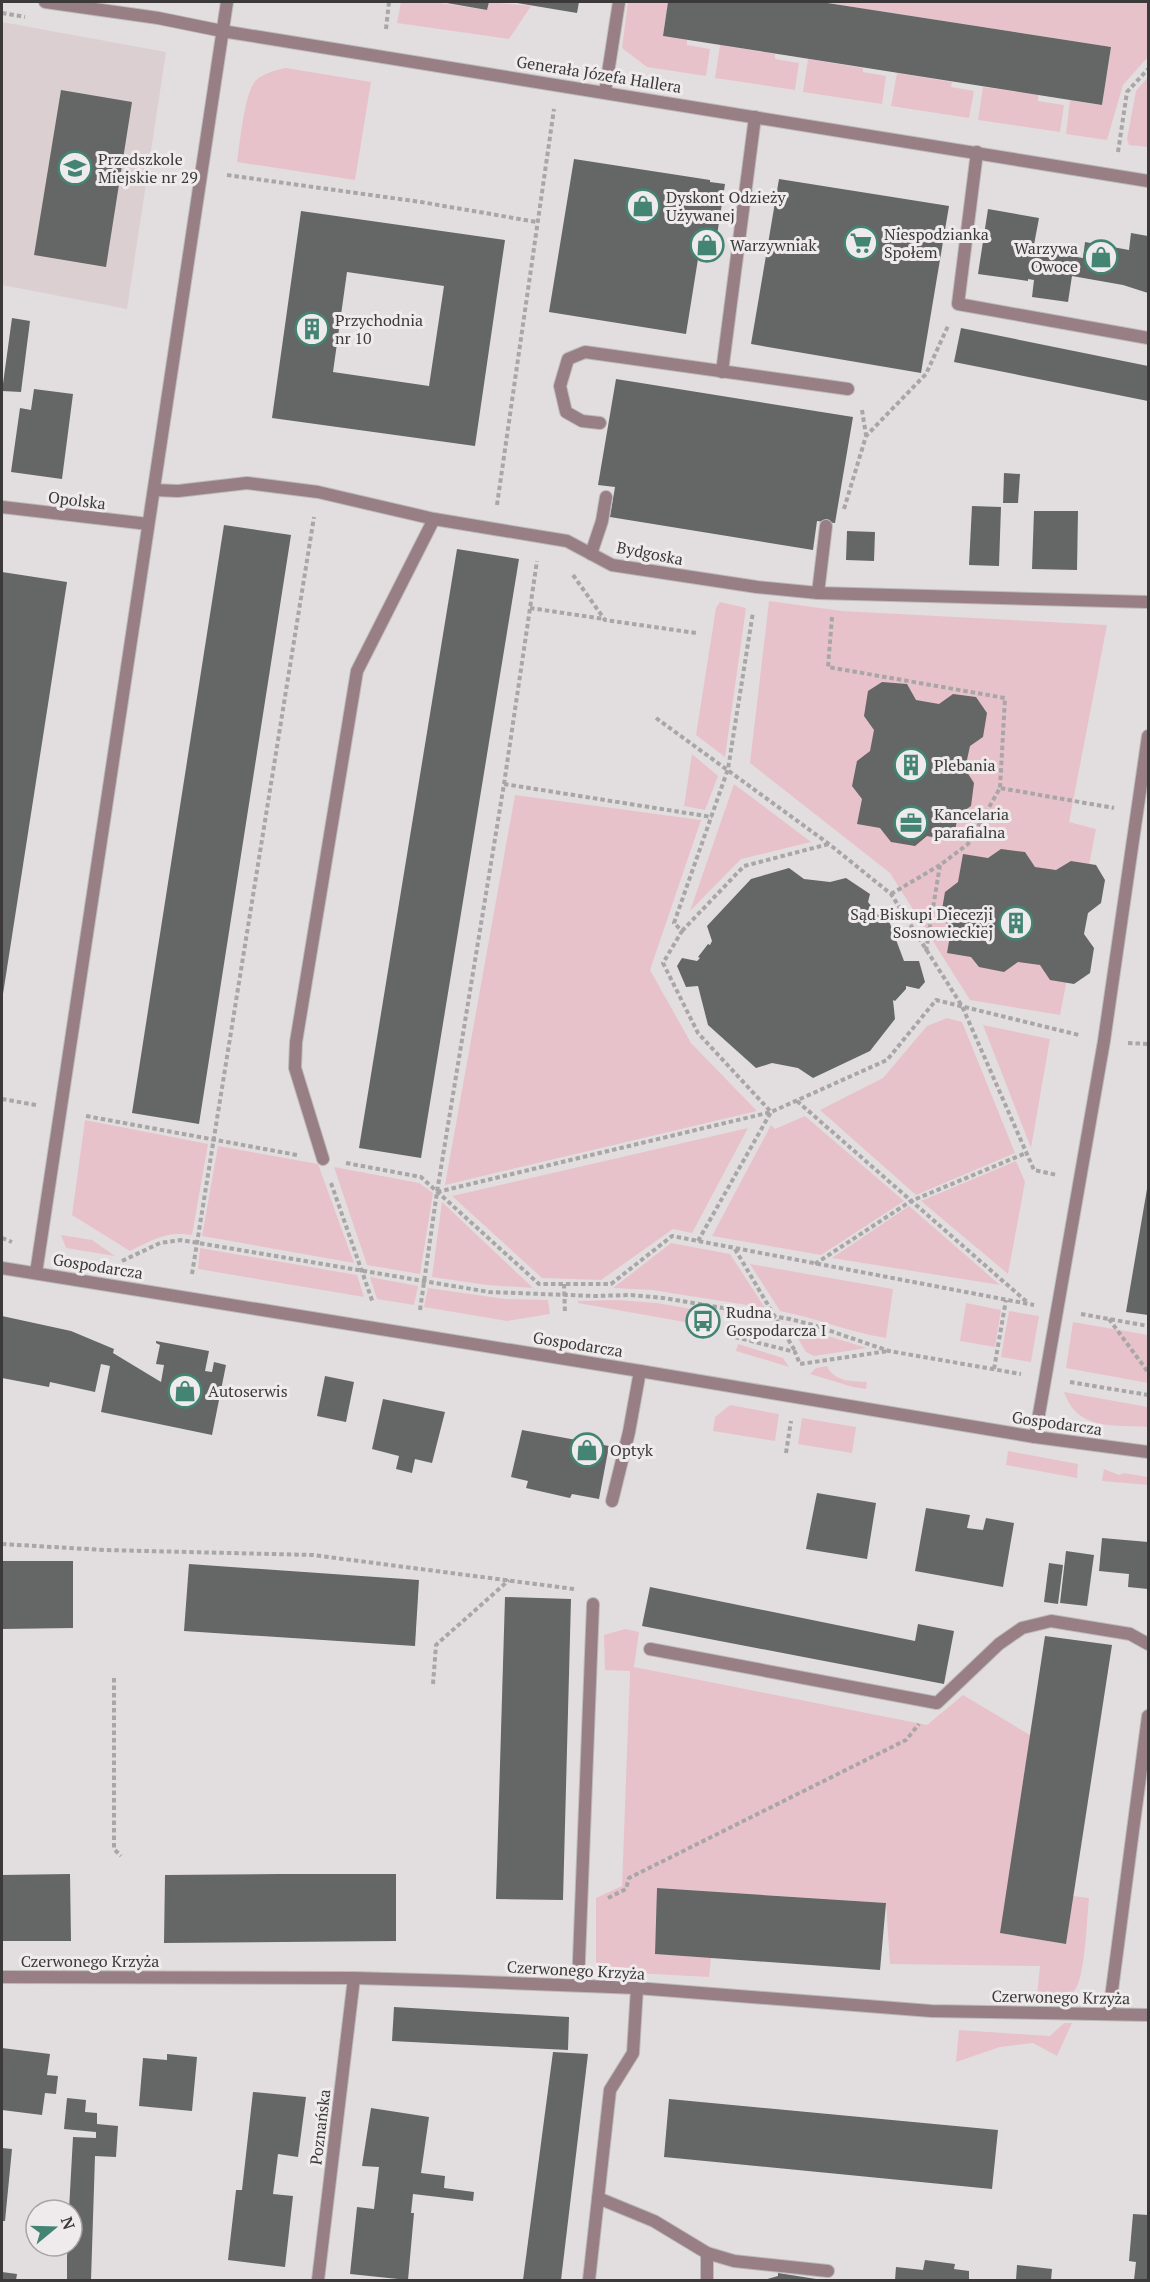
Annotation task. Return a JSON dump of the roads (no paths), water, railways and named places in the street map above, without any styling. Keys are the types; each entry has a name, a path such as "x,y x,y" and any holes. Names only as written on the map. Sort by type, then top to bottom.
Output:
{"street":[{"name":"Generała Józefa Hallera","path":"45,2 158,18 222,31 1149,181"},
{"path":"36,1273 227,2"},
{"path":"605,92 619,2"},
{"path":"722,372 755,117"},
{"path":"977,152 958,304 1149,338"},
{"path":"600,423 582,421 566,412 560,386 568,359 585,352 848,389"},
{"name":"Bydgoska","path":"154,490 178,491 247,483 318,492 434,519 567,542 612,565 757,587 818,593 1149,602"},
{"path":"591,554 602,521 606,497"},
{"name":"Opolska","path":"2,507 97,520 148,524"},
{"path":"323,1160 295,1068 296,1042 357,671 434,519"},
{"path":"818,593 826,526"},
{"path":"1035,1437 1104,1041 1149,736"},
{"name":"Gospodarcza","path":"2,1268 1035,1437 1149,1452"},
{"path":"612,1501 640,1371"},
{"path":"578,1985 593,1604"},
{"path":"650,1649 937,1703 999,1644 1022,1628 1051,1621 1130,1634 1149,1644"},
{"path":"1109,2013 1149,1716"},
{"name":"Czerwonego Krzyża","path":"2,1977 354,1978 578,1985 930,2011 1149,2015"},
{"name":"Poznańska","path":"318,2280 354,1978"},
{"path":"590,2280 610,2090 633,2053 637,1988"},
{"path":"598,2198 654,2221 707,2253 734,2261 828,2271"},
{"path":"706,2280 707,2253"}],"place":[{"name":"Przedszkole Miejskie nr 29","path":"75,168"},
{"name":"Dyskont Odzieży Używanej","path":"643,206"},
{"name":"Niespodzianka Społem","path":"861,243"},
{"name":"Warzywniak","path":"707,245"},
{"name":"Warzywa Owoce","path":"1101,257"},
{"name":"Przychodnia nr 10","path":"312,329"},
{"name":"Plebania","path":"911,765"},
{"name":"Kancelaria parafialna","path":"911,823"},
{"name":"Sąd Biskupi Diecezji Sosnowieckiej","path":"1016,923"},
{"name":"Rudna Gospodarcza I","path":"703,1321"},
{"name":"Autoserwis","path":"185,1391"},
{"name":"Optyk","path":"587,1450"}]}
